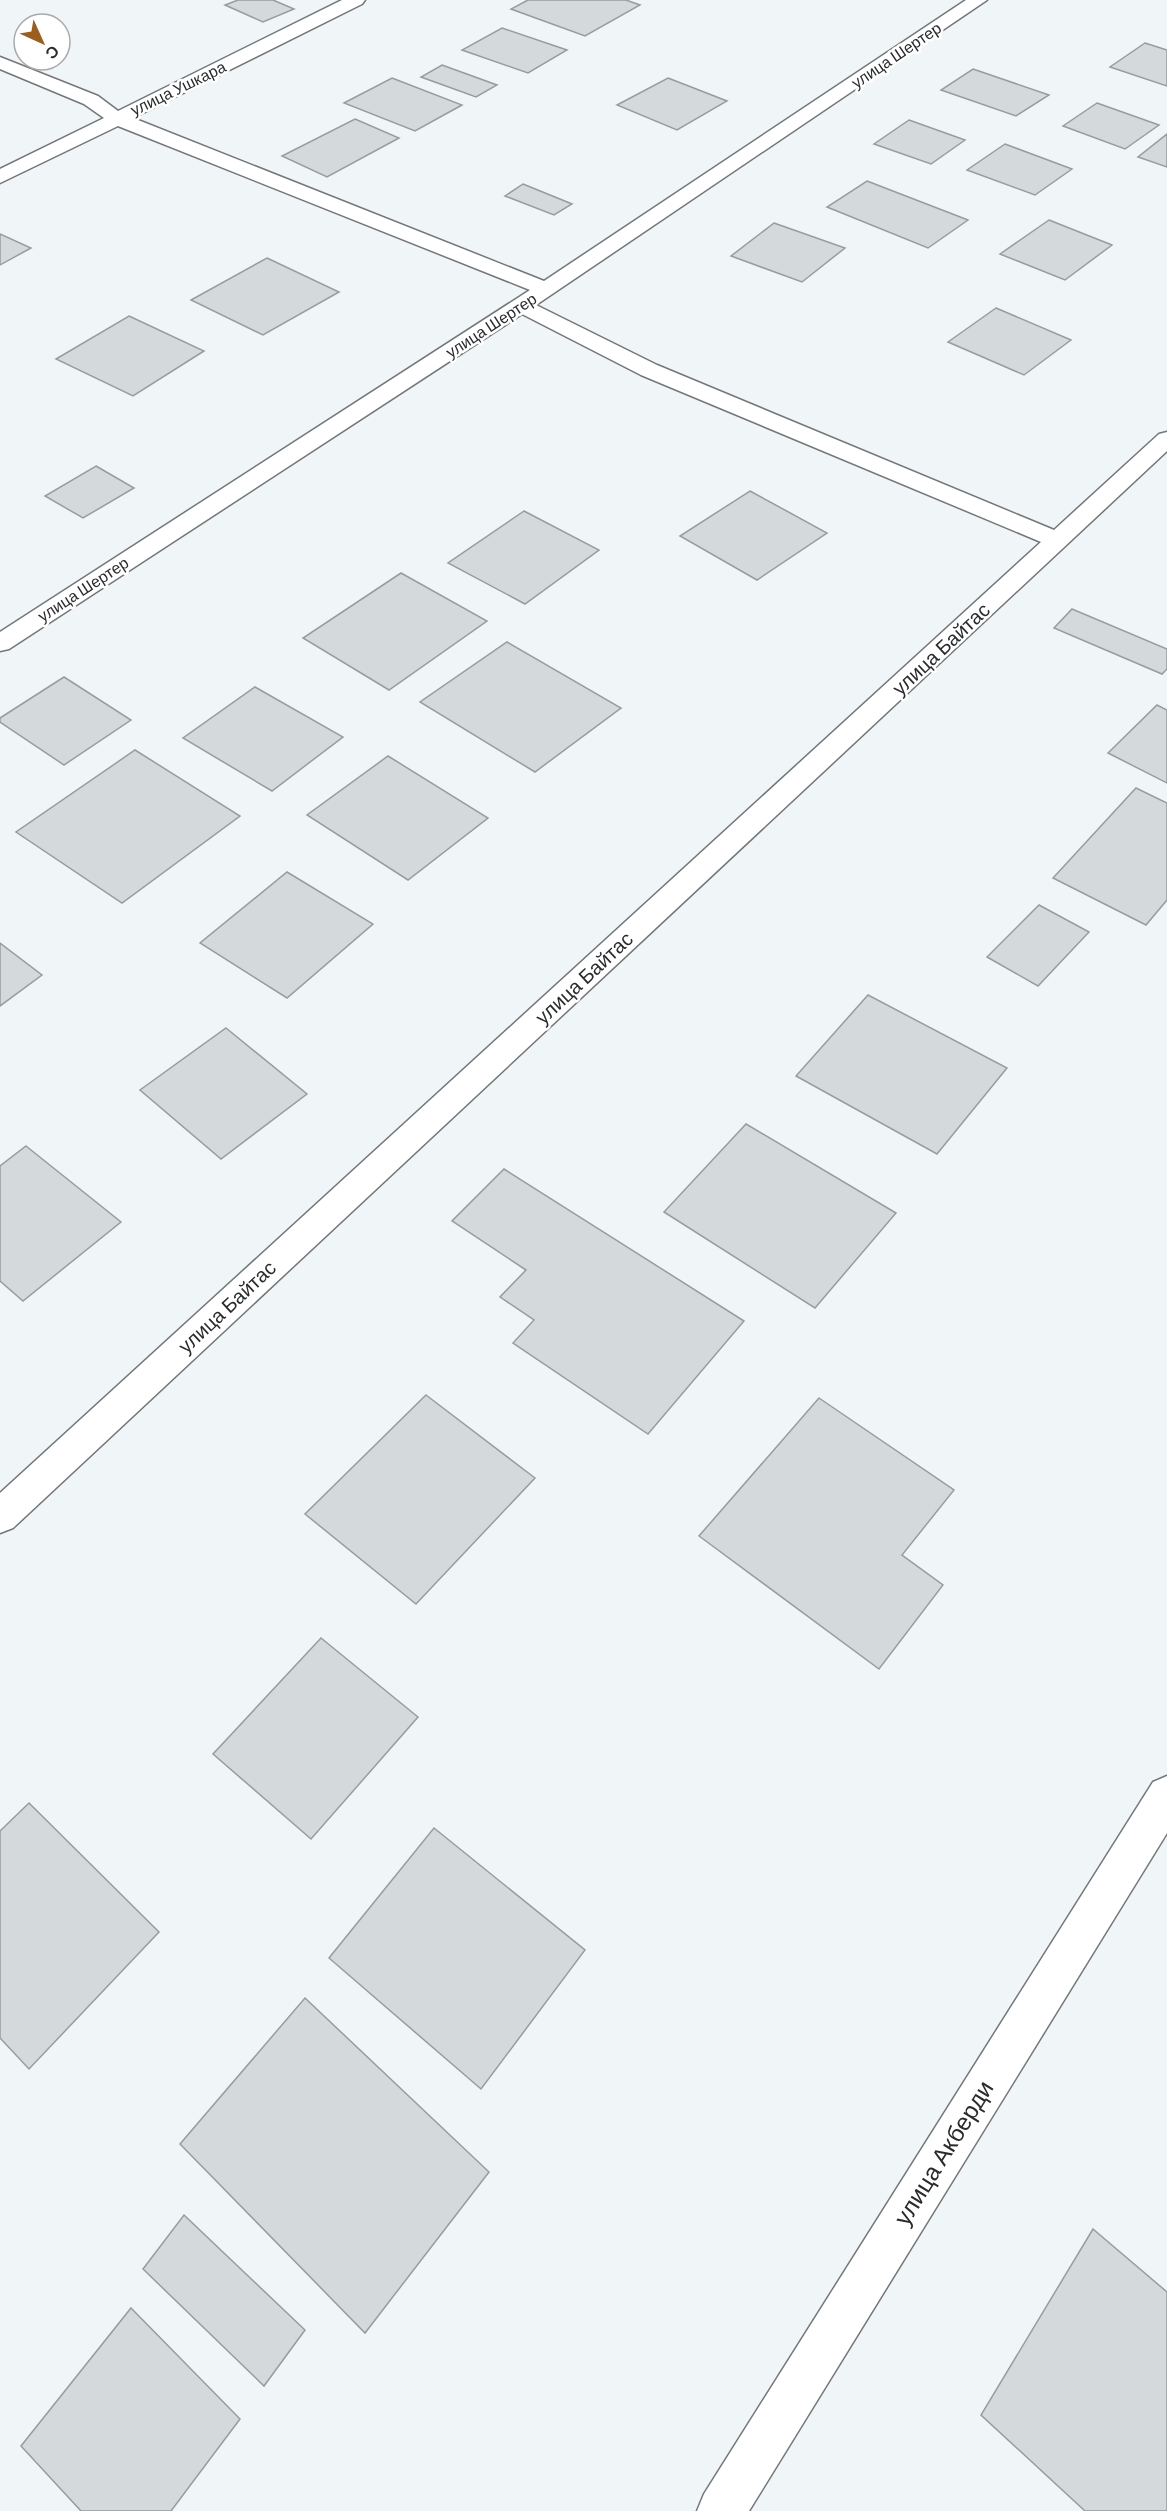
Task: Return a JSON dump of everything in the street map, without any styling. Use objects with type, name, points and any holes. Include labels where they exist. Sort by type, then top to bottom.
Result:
[{"type":"street","name":"улица Ушкара","points":[[0,177],[357,0]]},
{"type":"street","name":"улица Шертер","points":[[0,643],[546,289],[978,0]]},
{"type":"street","points":[[0,62],[91,100],[116,118],[546,289]]},
{"type":"street","points":[[521,305],[650,370],[1059,541]]},
{"type":"street","name":"улица Байтас","points":[[0,1516],[1167,439]]},
{"type":"street","name":"улица Акберди","points":[[721,2511],[1167,1796]]},
{"type":"building","points":[[238,0],[273,0],[294,9],[263,22],[225,5]]},
{"type":"building","points":[[528,0],[626,0],[640,5],[585,36],[511,9]]},
{"type":"building","points":[[502,28],[567,50],[528,73],[462,50]]},
{"type":"building","points":[[1145,43],[1167,50],[1167,86],[1110,67]]},
{"type":"building","points":[[442,65],[497,85],[476,97],[421,77]]},
{"type":"building","points":[[973,69],[1049,95],[1016,116],[941,90]]},
{"type":"building","points":[[392,78],[462,105],[415,131],[344,103]]},
{"type":"building","points":[[668,78],[727,101],[677,130],[617,105]]},
{"type":"building","points":[[1097,103],[1159,125],[1125,149],[1063,126]]},
{"type":"building","points":[[355,119],[399,138],[327,177],[282,156]]},
{"type":"building","points":[[909,120],[965,140],[931,164],[874,144]]},
{"type":"building","points":[[1167,134],[1167,167],[1138,157]]},
{"type":"building","points":[[1005,144],[1072,169],[1035,195],[967,170]]},
{"type":"building","points":[[867,181],[968,220],[928,248],[827,207]]},
{"type":"building","points":[[523,184],[572,204],[554,215],[505,196]]},
{"type":"building","points":[[1049,220],[1112,245],[1065,280],[1000,254]]},
{"type":"building","points":[[774,223],[845,248],[802,282],[731,256]]},
{"type":"building","points":[[0,234],[31,248],[0,265]]},
{"type":"building","points":[[267,258],[339,292],[263,335],[191,300]]},
{"type":"building","points":[[996,308],[1071,340],[1024,375],[948,342]]},
{"type":"building","points":[[129,316],[204,351],[133,396],[56,359]]},
{"type":"building","points":[[96,466],[134,488],[83,518],[45,496]]},
{"type":"building","points":[[750,491],[827,533],[757,580],[680,536]]},
{"type":"building","points":[[524,511],[599,550],[525,604],[448,563]]},
{"type":"building","points":[[401,573],[487,621],[389,690],[303,638]]},
{"type":"building","points":[[1072,609],[1167,649],[1167,669],[1162,674],[1054,628]]},
{"type":"building","points":[[507,642],[621,708],[535,772],[420,702]]},
{"type":"building","points":[[64,677],[131,720],[64,765],[0,722],[0,718]]},
{"type":"building","points":[[255,687],[343,737],[272,791],[183,738]]},
{"type":"building","points":[[1157,705],[1167,710],[1167,783],[1108,753]]},
{"type":"building","points":[[135,750],[240,816],[122,903],[16,832]]},
{"type":"building","points":[[388,756],[488,818],[408,880],[307,815]]},
{"type":"building","points":[[1136,788],[1167,803],[1167,900],[1146,925],[1053,878]]},
{"type":"building","points":[[287,872],[373,924],[287,998],[200,943]]},
{"type":"building","points":[[1039,905],[1089,932],[1038,986],[987,957]]},
{"type":"building","points":[[0,943],[42,975],[0,1006]]},
{"type":"building","points":[[868,995],[1007,1068],[937,1154],[796,1076]]},
{"type":"building","points":[[226,1028],[307,1094],[221,1159],[140,1090]]},
{"type":"building","points":[[746,1124],[896,1213],[815,1308],[664,1212]]},
{"type":"building","points":[[26,1146],[121,1222],[23,1301],[0,1281],[0,1166]]},
{"type":"building","points":[[504,1169],[744,1321],[648,1434],[513,1343],[534,1320],[500,1297],[526,1270],[452,1221]]},
{"type":"building","points":[[426,1395],[535,1478],[416,1604],[305,1514]]},
{"type":"building","points":[[819,1398],[954,1490],[902,1555],[943,1585],[879,1669],[699,1536]]},
{"type":"building","points":[[321,1638],[418,1717],[311,1839],[213,1754]]},
{"type":"building","points":[[29,1803],[159,1932],[29,2069],[0,2038],[0,1831]]},
{"type":"building","points":[[434,1828],[585,1950],[481,2089],[329,1958]]},
{"type":"building","points":[[305,1998],[489,2172],[365,2333],[180,2144]]},
{"type":"building","points":[[184,2215],[305,2330],[264,2386],[143,2269]]},
{"type":"building","points":[[1093,2229],[1167,2292],[1167,2511],[1085,2511],[981,2415]]},
{"type":"building","points":[[131,2308],[240,2419],[171,2511],[81,2511],[21,2446]]}]
